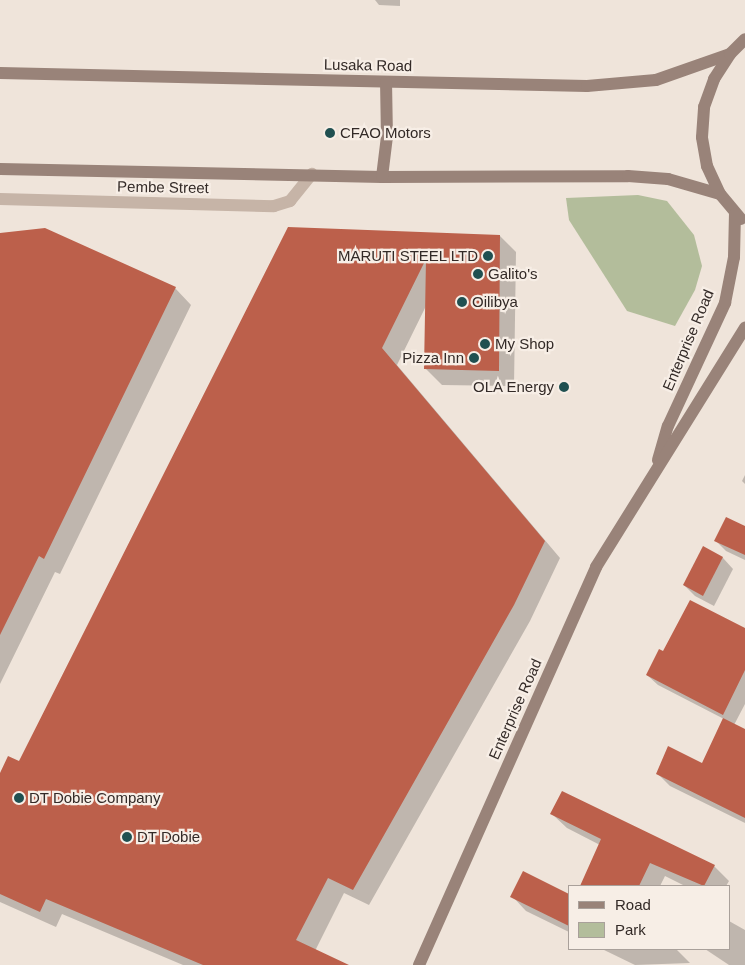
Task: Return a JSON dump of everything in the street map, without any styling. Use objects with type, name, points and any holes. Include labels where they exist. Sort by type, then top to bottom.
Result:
[{"type":"main road","points":[[740,218],[720,194],[706,157],[702,137],[704,107],[714,79],[730,54],[745,39]]},
{"type":"main road","name":"Lusaka Road","points":[[0,73],[587,86],[656,80],[730,54]]},
{"type":"main road","points":[[382,177],[388,138],[386,82]]},
{"type":"main road","points":[[0,169],[312,174],[382,177],[668,178],[720,194]]},
{"type":"main road","name":"Enterprise Road","points":[[653,474],[668,426],[724,303],[740,218]]},
{"type":"main road","name":"Enterprise Road","points":[[419,965],[596,567],[745,328]]},
{"type":"street","name":"Pembe Street","points":[[0,199],[274,206],[290,201],[312,174]]},
{"type":"green space","points":[[638,195],[667,201],[694,235],[702,266],[695,290],[675,326],[627,311],[569,220],[566,198]]},
{"type":"building","name":"DT Dobie Company","points":[[288,227],[500,235],[499,371],[424,369],[426,259],[382,348],[545,541],[514,605],[353,890],[328,878],[296,940],[349,965],[203,965],[46,899],[40,912],[0,894],[0,773],[8,756],[19,761]]},
{"type":"building","points":[[45,228],[176,287],[44,559],[39,556],[0,635],[0,233]]},
{"type":"building","points":[[726,517],[745,526],[745,555],[714,541]]},
{"type":"building","points":[[703,546],[723,557],[703,596],[683,585]]},
{"type":"building","points":[[690,600],[745,628],[745,670],[723,715],[646,675],[659,649],[663,651]]},
{"type":"building","points":[[723,718],[745,729],[745,818],[656,774],[668,746],[702,763]]},
{"type":"building","points":[[562,791],[715,865],[705,885],[650,863],[639,885],[580,885],[601,839],[550,814]]},
{"type":"building","points":[[523,871],[568,894],[568,926],[510,897]]},
{"type":"place","name":"CFAO Motors","points":[[330,133]]},
{"type":"place","name":"MARUTI STEEL LTD","points":[[488,256]]},
{"type":"place","name":"Galito's","points":[[478,274]]},
{"type":"place","name":"Oilibya","points":[[462,302]]},
{"type":"place","name":"My Shop","points":[[485,344]]},
{"type":"place","name":"Pizza Inn","points":[[474,358]]},
{"type":"place","name":"OLA Energy","points":[[564,387]]},
{"type":"place","name":"DT Dobie Company","points":[[19,798]]},
{"type":"place","name":"DT Dobie","points":[[127,837]]}]
